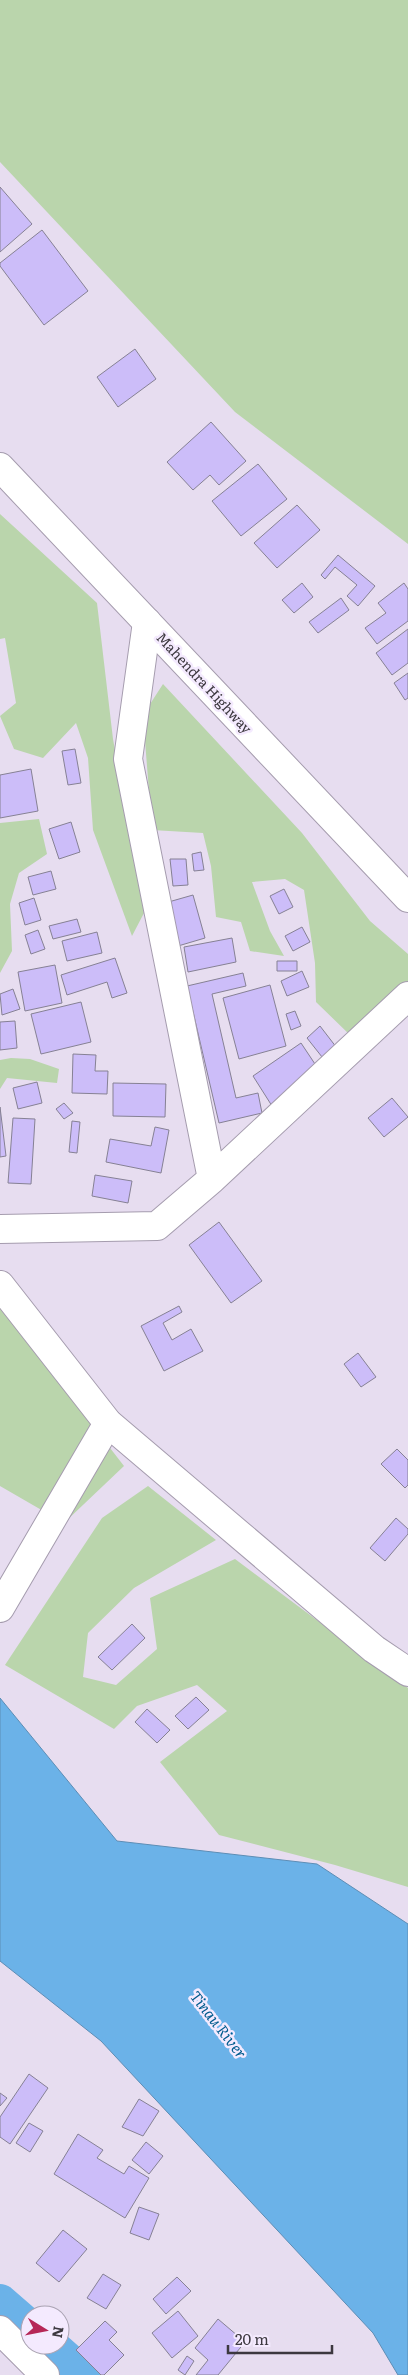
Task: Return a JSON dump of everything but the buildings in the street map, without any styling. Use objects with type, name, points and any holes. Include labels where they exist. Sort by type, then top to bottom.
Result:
[{"type":"main road","name":"Mahendra Highway","points":[[0,467],[408,898]]},
{"type":"main road","points":[[147,622],[128,759],[212,1178]]},
{"type":"main road","points":[[0,1229],[157,1226],[212,1178],[408,996]]},
{"type":"main road","points":[[0,1285],[108,1423],[374,1649],[408,1672]]},
{"type":"main road","points":[[0,1608],[75,1483],[108,1423]]},
{"type":"main road","points":[[0,2330],[45,2375]]},
{"type":"green space","points":[[0,0],[408,0],[408,544],[235,412],[0,162]]},
{"type":"green space","points":[[0,514],[97,603],[113,739],[144,913],[132,936],[93,830],[88,758],[76,723],[43,758],[14,749],[0,716],[16,703],[5,638],[0,639]]},
{"type":"green space","points":[[163,684],[302,833],[370,921],[408,954],[408,985],[351,1036],[316,1002],[315,963],[304,890],[285,879],[252,882],[270,931],[284,956],[250,951],[241,922],[216,917],[211,866],[203,833],[152,830],[143,715]]},
{"type":"green space","points":[[39,819],[47,854],[19,873],[10,904],[12,951],[0,973],[0,823]]},
{"type":"green space","points":[[11,1058],[30,1059],[59,1069],[57,1083],[7,1078],[0,1089],[0,1060]]},
{"type":"green space","points":[[0,1306],[124,1466],[64,1523],[0,1486]]},
{"type":"green space","points":[[148,1486],[216,1540],[134,1588],[88,1633],[83,1677],[116,1685],[157,1649],[150,1598],[235,1559],[408,1688],[408,1887],[335,1865],[219,1835],[160,1762],[227,1711],[197,1685],[137,1706],[114,1729],[5,1665],[102,1518]]},
{"type":"water","name":"Tinau River","points":[[0,1698],[117,1841],[317,1864],[408,1924],[408,2375],[398,2375],[373,2333],[101,2041],[0,1961]]},
{"type":"waterway","points":[[0,2302],[20,2319]]},
{"type":"waterway","points":[[61,2355],[84,2375]]}]
